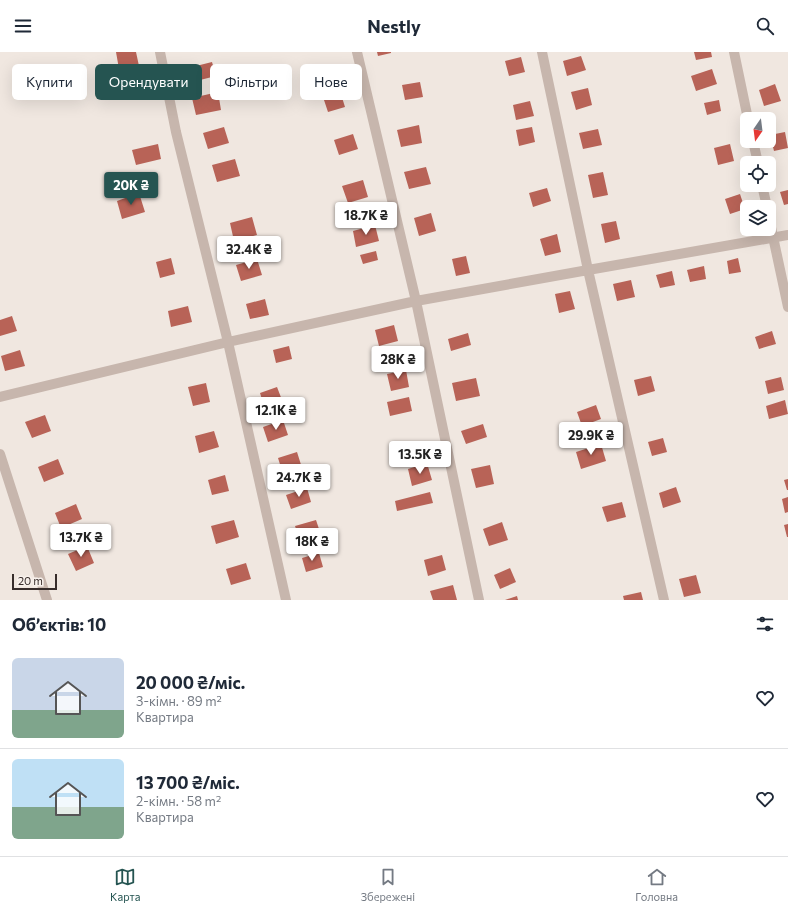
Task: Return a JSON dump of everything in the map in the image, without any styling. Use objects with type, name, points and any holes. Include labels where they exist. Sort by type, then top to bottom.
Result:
[{"type":"street","points":[[160,52],[176,132],[228,342],[286,600]]},
{"type":"street","points":[[356,52],[416,302],[479,600]]},
{"type":"street","points":[[542,52],[588,270],[664,600]]},
{"type":"street","points":[[734,52],[747,112]]},
{"type":"street","points":[[0,397],[228,342],[416,302],[788,235]]},
{"type":"street","points":[[773,238],[788,307]]},
{"type":"street","points":[[0,454],[47,600]]},
{"type":"building","points":[[116,52],[136,52],[139,64],[118,64]]},
{"type":"building","points":[[377,52],[391,52],[391,53],[378,56]]},
{"type":"building","points":[[694,52],[711,52],[712,57],[696,60]]},
{"type":"building","points":[[581,56],[586,70],[567,76],[563,61]]},
{"type":"building","points":[[521,57],[525,72],[509,76],[505,61]]},
{"type":"building","points":[[212,62],[213,64],[210,64],[210,78],[202,80],[202,64]]},
{"type":"building","points":[[712,69],[717,84],[696,91],[691,76]]},
{"type":"building","points":[[420,82],[423,97],[405,100],[402,85]]},
{"type":"building","points":[[775,84],[781,101],[764,106],[759,90]]},
{"type":"building","points":[[588,88],[592,105],[576,110],[571,92]]},
{"type":"building","points":[[210,94],[210,100],[219,100],[221,110],[196,115],[192,100],[202,100],[202,96]]},
{"type":"building","points":[[324,100],[343,100],[345,107],[328,112]]},
{"type":"building","points":[[719,100],[721,111],[707,115],[704,103]]},
{"type":"building","points":[[530,101],[534,116],[516,120],[513,105]]},
{"type":"building","points":[[419,125],[422,143],[401,147],[397,130]]},
{"type":"building","points":[[224,127],[229,143],[208,149],[203,133]]},
{"type":"building","points":[[532,127],[535,142],[519,146],[516,130]]},
{"type":"building","points":[[598,129],[602,145],[583,149],[579,133]]},
{"type":"building","points":[[785,132],[788,148],[774,151],[773,148],[776,148],[776,134]]},
{"type":"building","points":[[353,134],[358,149],[339,155],[334,140]]},
{"type":"building","points":[[158,144],[161,159],[136,165],[132,150]]},
{"type":"building","points":[[730,144],[734,161],[718,165],[714,148]]},
{"type":"building","points":[[235,159],[240,176],[217,182],[212,165]]},
{"type":"building","points":[[426,167],[431,184],[409,189],[404,172]]},
{"type":"building","points":[[603,172],[608,195],[593,198],[588,175]]},
{"type":"building","points":[[363,180],[368,197],[348,203],[342,186]]},
{"type":"building","points":[[547,188],[551,201],[533,207],[529,193]]},
{"type":"building","points":[[788,190],[788,204],[784,205],[780,192]]},
{"type":"building","points":[[139,193],[145,212],[122,219],[117,201]]},
{"type":"building","points":[[740,194],[742,200],[740,200],[740,211],[730,214],[725,199]]},
{"type":"building","points":[[431,213],[436,231],[419,236],[414,218]]},
{"type":"building","points":[[252,217],[257,235],[234,241],[230,223]]},
{"type":"building","points":[[616,221],[620,239],[605,243],[601,224]]},
{"type":"building","points":[[375,225],[379,241],[356,247],[353,231]]},
{"type":"building","points":[[557,234],[561,252],[545,256],[540,239]]},
{"type":"building","points":[[376,251],[378,260],[363,264],[360,255]]},
{"type":"building","points":[[466,256],[470,273],[456,276],[452,259]]},
{"type":"building","points":[[171,258],[175,274],[160,278],[156,262]]},
{"type":"building","points":[[738,258],[741,272],[729,274],[727,261]]},
{"type":"building","points":[[257,259],[262,275],[241,281],[236,265]]},
{"type":"building","points":[[704,266],[706,279],[690,282],[687,270]]},
{"type":"building","points":[[672,271],[675,285],[660,288],[656,275]]},
{"type":"building","points":[[631,280],[635,297],[617,301],[613,284]]},
{"type":"building","points":[[570,291],[575,309],[559,313],[555,294]]},
{"type":"building","points":[[265,299],[269,315],[250,319],[246,304]]},
{"type":"building","points":[[188,306],[192,322],[171,327],[168,311]]},
{"type":"building","points":[[12,316],[17,331],[0,336],[0,320]]},
{"type":"building","points":[[394,325],[398,341],[379,346],[375,330]]},
{"type":"building","points":[[772,331],[776,344],[759,349],[755,337]]},
{"type":"building","points":[[468,333],[471,345],[451,351],[448,339]]},
{"type":"building","points":[[289,346],[292,359],[276,363],[273,350]]},
{"type":"building","points":[[20,350],[25,366],[5,371],[1,356]]},
{"type":"building","points":[[406,370],[409,387],[391,391],[387,374]]},
{"type":"building","points":[[651,376],[655,391],[638,396],[634,380]]},
{"type":"building","points":[[781,377],[784,390],[768,394],[765,381]]},
{"type":"building","points":[[476,378],[480,396],[456,401],[452,383]]},
{"type":"building","points":[[206,383],[210,402],[193,406],[188,387]]},
{"type":"building","points":[[277,387],[282,400],[264,406],[260,393]]},
{"type":"building","points":[[409,397],[412,411],[390,416],[387,402]]},
{"type":"building","points":[[785,400],[788,414],[769,419],[766,406]]},
{"type":"building","points":[[596,405],[601,419],[582,426],[577,412]]},
{"type":"building","points":[[45,415],[51,431],[32,438],[25,422]]},
{"type":"building","points":[[283,420],[288,435],[268,442],[263,427]]},
{"type":"building","points":[[483,424],[487,437],[466,444],[461,431]]},
{"type":"building","points":[[214,431],[219,447],[199,453],[195,436]]},
{"type":"building","points":[[663,438],[667,452],[652,456],[648,442]]},
{"type":"building","points":[[601,444],[606,461],[581,469],[576,452]]},
{"type":"building","points":[[297,452],[303,471],[284,477],[278,458]]},
{"type":"building","points":[[58,459],[64,474],[44,482],[38,467]]},
{"type":"building","points":[[427,463],[432,480],[412,486],[408,469]]},
{"type":"building","points":[[490,465],[494,484],[476,488],[471,469]]},
{"type":"building","points":[[225,475],[229,491],[212,495],[208,480]]},
{"type":"building","points":[[788,479],[788,490],[787,490],[784,480]]},
{"type":"building","points":[[676,487],[681,502],[663,508],[659,493]]},
{"type":"building","points":[[307,488],[311,502],[291,509],[286,495]]},
{"type":"building","points":[[430,492],[433,503],[397,511],[395,501]]},
{"type":"building","points":[[788,497],[788,512],[785,513],[782,499]]},
{"type":"building","points":[[622,502],[626,517],[607,522],[602,507]]},
{"type":"building","points":[[76,504],[82,519],[61,528],[55,513]]},
{"type":"building","points":[[234,520],[239,537],[216,544],[211,526]]},
{"type":"building","points":[[316,520],[320,532],[299,538],[295,526]]},
{"type":"building","points":[[502,522],[508,540],[489,546],[483,529]]},
{"type":"building","points":[[788,524],[788,537],[787,537],[784,525]]},
{"type":"building","points":[[87,546],[94,563],[76,571],[68,554]]},
{"type":"building","points":[[319,553],[323,567],[306,572],[302,558]]},
{"type":"building","points":[[442,555],[446,570],[428,576],[424,560]]},
{"type":"building","points":[[246,563],[251,579],[231,585],[226,569]]},
{"type":"building","points":[[510,568],[516,582],[500,589],[494,575]]},
{"type":"building","points":[[696,575],[701,593],[684,597],[679,579]]},
{"type":"building","points":[[453,585],[457,600],[433,600],[430,591]]},
{"type":"building","points":[[641,592],[643,600],[624,600],[623,596]]},
{"type":"building","points":[[517,596],[518,600],[505,600]]}]
